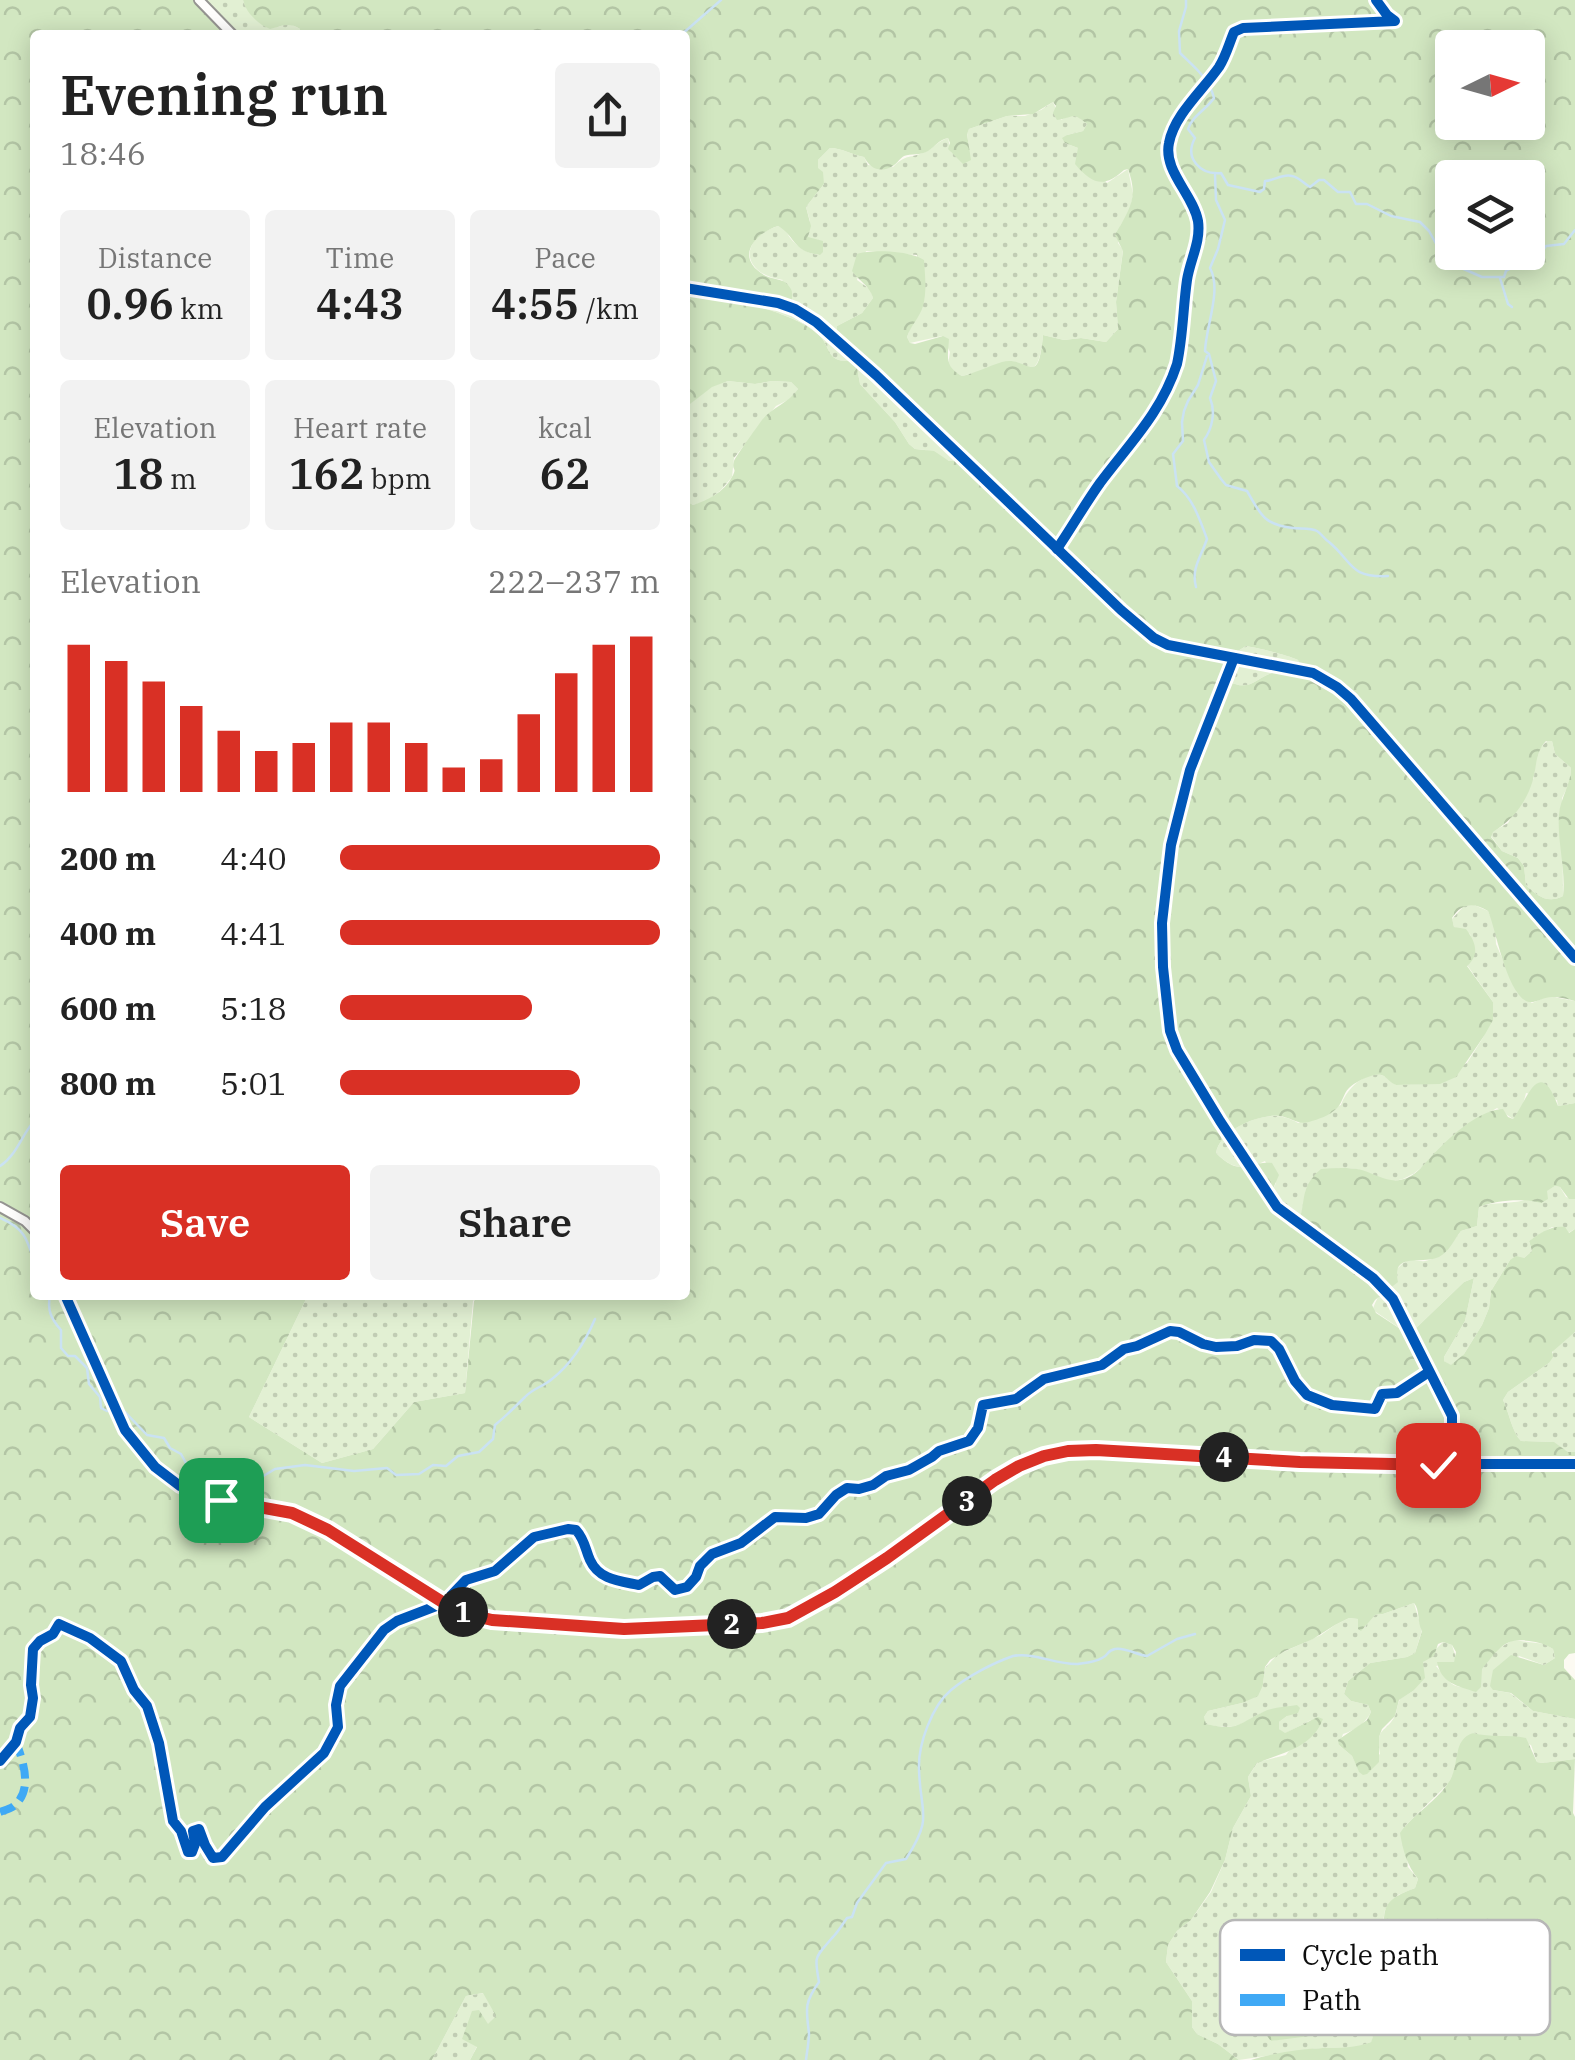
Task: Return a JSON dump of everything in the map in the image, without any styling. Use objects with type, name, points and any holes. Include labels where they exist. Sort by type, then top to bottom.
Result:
[{"type":"street","points":[[198,0],[228,30]]},
{"type":"street","points":[[690,289],[778,303],[816,322],[1154,638],[1180,648],[1314,673],[1338,687],[1575,958]]},
{"type":"street","points":[[0,1207],[30,1226]]},
{"type":"street","points":[[67,1300],[125,1430],[168,1478],[196,1493],[292,1513],[328,1530],[444,1603],[467,1614],[508,1623],[624,1629],[762,1623],[788,1618],[887,1558],[995,1480],[1044,1456],[1068,1451],[1372,1464],[1575,1464]]},
{"type":"green space","points":[[0,0],[195,0],[223,30],[30,30],[30,1300],[306,1300],[249,1417],[322,1463],[373,1449],[414,1402],[465,1393],[475,1300],[690,1300],[690,503],[710,498],[725,487],[734,474],[736,458],[762,420],[798,389],[791,382],[728,381],[712,387],[690,404],[690,30],[300,30],[285,25],[270,29],[250,14],[243,0],[1575,0],[1575,1001],[1552,997],[1529,1002],[1521,997],[1508,976],[1488,911],[1473,905],[1464,907],[1452,918],[1454,927],[1466,929],[1472,939],[1475,953],[1467,966],[1493,1002],[1493,1020],[1456,1077],[1440,1084],[1396,1085],[1384,1076],[1371,1076],[1349,1088],[1339,1106],[1327,1115],[1305,1123],[1279,1116],[1251,1121],[1225,1137],[1216,1153],[1239,1167],[1272,1163],[1279,1175],[1272,1191],[1273,1210],[1291,1228],[1301,1215],[1307,1186],[1321,1169],[1357,1169],[1401,1180],[1414,1174],[1454,1134],[1483,1114],[1503,1109],[1513,1119],[1528,1093],[1539,1083],[1551,1091],[1558,1106],[1575,1103],[1575,1199],[1569,1199],[1555,1186],[1541,1203],[1510,1200],[1479,1207],[1477,1226],[1461,1231],[1439,1257],[1399,1266],[1398,1282],[1372,1305],[1376,1313],[1405,1332],[1414,1330],[1464,1282],[1474,1278],[1465,1321],[1444,1357],[1451,1365],[1464,1354],[1482,1325],[1491,1291],[1510,1260],[1516,1256],[1524,1258],[1532,1251],[1529,1241],[1546,1230],[1565,1227],[1569,1233],[1575,1229],[1575,1332],[1552,1352],[1549,1363],[1508,1392],[1503,1400],[1521,1441],[1554,1442],[1568,1452],[1575,1452],[1575,1653],[1564,1660],[1564,1668],[1575,1680],[1575,1719],[1533,1711],[1511,1693],[1490,1686],[1493,1670],[1511,1655],[1544,1665],[1555,1658],[1550,1647],[1520,1640],[1507,1644],[1482,1669],[1481,1687],[1476,1692],[1451,1683],[1442,1675],[1437,1662],[1454,1662],[1456,1652],[1452,1645],[1443,1642],[1438,1644],[1434,1656],[1423,1662],[1425,1678],[1399,1700],[1395,1716],[1379,1737],[1379,1762],[1363,1775],[1338,1740],[1367,1720],[1371,1712],[1368,1705],[1351,1701],[1344,1694],[1348,1681],[1370,1663],[1415,1653],[1422,1631],[1414,1603],[1375,1615],[1361,1631],[1358,1619],[1349,1618],[1285,1651],[1265,1667],[1258,1696],[1208,1711],[1204,1717],[1206,1724],[1231,1727],[1267,1710],[1297,1705],[1298,1713],[1279,1722],[1279,1729],[1285,1733],[1318,1717],[1323,1719],[1304,1743],[1257,1763],[1248,1777],[1251,1796],[1233,1828],[1225,1860],[1210,1892],[1168,1945],[1166,1962],[1192,2001],[1192,2027],[1239,2060],[470,2060],[477,2047],[462,2039],[472,2011],[479,2010],[488,2024],[496,2016],[483,1993],[466,1996],[432,2060],[0,2060]],"holes":[[[1053,102],[1057,120],[1075,116],[1087,124],[1083,131],[1062,138],[1078,148],[1075,164],[1081,171],[1104,182],[1128,169],[1131,179],[1128,211],[1115,235],[1123,251],[1116,302],[1118,329],[1106,342],[1043,335],[1035,366],[1002,362],[962,376],[950,365],[949,339],[943,336],[910,343],[907,337],[924,300],[924,260],[892,252],[857,254],[852,271],[873,298],[862,313],[837,326],[837,335],[851,346],[853,354],[848,361],[832,356],[819,335],[806,325],[758,306],[762,297],[792,300],[786,283],[766,276],[751,262],[751,248],[761,235],[778,226],[804,250],[820,255],[823,252],[823,241],[808,237],[811,226],[806,207],[824,184],[818,160],[830,148],[864,157],[872,167],[883,170],[904,156],[925,153],[948,138],[948,149],[963,164],[971,160],[969,129],[1007,116],[1033,114]],[[862,360],[870,360],[960,459],[958,461],[909,444],[895,422],[860,384],[857,367]],[[1246,646],[1298,660],[1300,666],[1294,672],[1276,672],[1248,685],[1227,681],[1225,669],[1236,652]],[[1546,741],[1552,741],[1555,754],[1571,768],[1559,815],[1563,896],[1548,899],[1526,885],[1524,866],[1518,858],[1502,851],[1491,837],[1523,803],[1540,750]]]},
{"type":"green space","points":[[195,0],[243,0],[260,23],[270,27],[288,24],[300,29],[300,30],[223,30]]},
{"type":"green space","points":[[1053,102],[1061,120],[1075,116],[1087,124],[1083,131],[1067,135],[1065,143],[1078,148],[1107,183],[1128,169],[1133,194],[1130,211],[1120,226],[1118,243],[1123,250],[1116,302],[1118,329],[1106,342],[1043,335],[1034,366],[1023,367],[1015,362],[962,376],[948,365],[950,352],[942,336],[910,343],[907,337],[917,317],[917,255],[866,251],[857,280],[871,290],[873,298],[862,313],[837,326],[843,341],[851,346],[853,354],[848,361],[832,356],[819,335],[806,325],[758,306],[757,301],[783,280],[759,271],[752,264],[751,247],[756,239],[778,226],[799,247],[820,255],[808,237],[810,221],[806,207],[824,184],[818,160],[830,148],[864,157],[868,165],[893,167],[948,138],[951,152],[958,157],[969,148],[969,129],[1007,116],[1025,116]]},
{"type":"green space","points":[[862,360],[871,360],[960,458],[958,461],[909,444],[895,422],[860,384],[857,367]]},
{"type":"green space","points":[[728,381],[772,381],[791,382],[798,389],[792,398],[776,406],[734,458],[732,477],[721,490],[707,501],[693,505],[690,404],[712,386]]},
{"type":"green space","points":[[1246,646],[1293,658],[1300,666],[1294,672],[1276,672],[1248,685],[1227,681],[1226,664]]},
{"type":"green space","points":[[1547,741],[1552,741],[1555,754],[1571,768],[1570,782],[1562,798],[1563,896],[1552,899],[1526,885],[1524,866],[1518,858],[1502,851],[1491,836],[1508,823],[1534,778],[1535,760]]},
{"type":"green space","points":[[1472,904],[1488,911],[1495,926],[1496,944],[1517,992],[1532,1003],[1548,996],[1575,1001],[1575,1103],[1558,1106],[1557,1100],[1526,1093],[1522,1108],[1513,1119],[1497,1108],[1460,1131],[1423,1167],[1403,1179],[1389,1181],[1360,1170],[1339,1168],[1306,1189],[1304,1205],[1291,1228],[1273,1210],[1272,1191],[1276,1183],[1265,1161],[1245,1167],[1233,1165],[1216,1153],[1219,1144],[1233,1130],[1253,1120],[1274,1116],[1298,1123],[1341,1105],[1351,1088],[1368,1076],[1381,1075],[1396,1085],[1423,1084],[1467,1063],[1484,1036],[1493,1002],[1467,965],[1473,944],[1470,934],[1454,927],[1452,919],[1464,906]]},
{"type":"green space","points":[[1555,1186],[1566,1197],[1575,1199],[1575,1229],[1568,1233],[1552,1227],[1529,1241],[1532,1251],[1524,1258],[1510,1260],[1491,1291],[1482,1325],[1464,1354],[1451,1366],[1444,1357],[1465,1321],[1474,1278],[1464,1282],[1414,1330],[1405,1332],[1373,1310],[1399,1267],[1409,1260],[1425,1261],[1441,1254],[1461,1231],[1477,1226],[1479,1207],[1525,1200]]},
{"type":"green space","points":[[306,1300],[474,1300],[465,1393],[414,1402],[373,1449],[322,1463],[249,1417]]},
{"type":"green space","points":[[1575,1332],[1575,1452],[1553,1442],[1521,1441],[1503,1400],[1508,1392],[1549,1363],[1554,1348]]},
{"type":"green space","points":[[1414,1603],[1422,1630],[1415,1653],[1370,1663],[1348,1681],[1344,1694],[1351,1701],[1368,1705],[1371,1712],[1359,1726],[1343,1734],[1339,1745],[1352,1756],[1359,1771],[1380,1754],[1380,1735],[1395,1716],[1400,1699],[1413,1691],[1423,1662],[1443,1642],[1452,1645],[1456,1658],[1436,1666],[1451,1683],[1463,1687],[1481,1687],[1481,1669],[1498,1649],[1513,1640],[1545,1644],[1553,1649],[1555,1658],[1544,1665],[1519,1656],[1493,1690],[1510,1693],[1533,1711],[1575,1719],[1575,1759],[1537,1762],[1531,1745],[1473,1733],[1458,1750],[1456,1768],[1448,1784],[1405,1826],[1408,1867],[1418,1879],[1415,1888],[1398,1895],[1385,1910],[1383,1920],[1220,1920],[1220,2035],[1266,2035],[1271,2041],[1303,2035],[1374,2037],[1355,2048],[1319,2048],[1239,2060],[1192,2027],[1192,2001],[1166,1962],[1168,1945],[1211,1892],[1233,1828],[1251,1796],[1248,1777],[1258,1762],[1286,1755],[1311,1720],[1284,1734],[1279,1722],[1287,1716],[1273,1709],[1228,1727],[1205,1724],[1204,1717],[1208,1711],[1242,1703],[1263,1685],[1265,1668],[1277,1655],[1349,1618],[1358,1619],[1365,1628],[1368,1620]]},
{"type":"green space","points":[[1473,1733],[1526,1738],[1537,1762],[1575,1759],[1575,2060],[1251,2060],[1359,2045],[1371,2042],[1372,2035],[1550,2035],[1550,1920],[1384,1920],[1390,1902],[1415,1888],[1418,1879],[1406,1857],[1400,1833],[1445,1787],[1466,1736]]},
{"type":"green space","points":[[484,1993],[497,2015],[470,2060],[432,2060],[466,1996]]},
{"type":"green space","points":[[1268,2035],[1314,2035],[1310,2036],[1271,2041]]},
{"type":"waterway","points":[[687,30],[721,0]]},
{"type":"waterway","points":[[1186,0],[1179,31],[1180,53],[1205,79],[1214,98],[1188,129],[1195,138],[1191,152],[1196,164],[1221,173],[1228,185],[1260,192],[1265,181],[1289,175],[1310,187],[1324,180],[1338,192],[1350,192],[1356,204],[1420,222],[1444,258],[1482,277],[1504,277],[1520,256],[1536,248],[1564,244],[1575,230]]},
{"type":"waterway","points":[[1215,175],[1216,200],[1225,220],[1210,268],[1214,297],[1205,351],[1216,381],[1210,398],[1212,420],[1204,440],[1209,462],[1226,485],[1247,491],[1269,521],[1317,531],[1359,571],[1388,576]]},
{"type":"waterway","points":[[1500,278],[1512,307]]},
{"type":"waterway","points":[[1196,587],[1196,568],[1207,539],[1192,503],[1177,486],[1173,454],[1183,441],[1184,411],[1207,356]]},
{"type":"waterway","points":[[0,1166],[30,1128]]},
{"type":"waterway","points":[[0,1218],[15,1226],[30,1247]]},
{"type":"waterway","points":[[50,1300],[51,1314],[61,1330],[61,1348],[87,1368],[89,1384],[100,1397],[101,1408],[107,1411]]},
{"type":"waterway","points":[[125,1412],[147,1435],[164,1438],[170,1448],[181,1454],[192,1474],[221,1474],[231,1480],[260,1478],[275,1469],[305,1465],[354,1471],[387,1468],[396,1475],[419,1474],[433,1465],[446,1466],[458,1456],[479,1452],[493,1439],[495,1425],[565,1366],[595,1319]]},
{"type":"waterway","points":[[806,2060],[807,2006],[819,1982],[817,1957],[847,1918],[852,1917],[857,1903],[886,1863],[906,1859],[915,1845],[923,1823],[921,1748],[932,1715],[944,1697],[973,1675],[1013,1656],[1078,1664],[1100,1659],[1115,1649],[1147,1656],[1195,1634]]},
{"type":"marked path","points":[[0,1812],[15,1805],[24,1791],[25,1775],[16,1742]]},
{"type":"cycle path","points":[[1057,549],[1100,483],[1154,413],[1177,364],[1187,280],[1199,229],[1195,211],[1170,163],[1169,143],[1177,123],[1219,67],[1234,32],[1243,28],[1395,21],[1376,0]]},
{"type":"cycle path","points":[[690,289],[778,303],[816,322],[1154,638],[1168,645],[1313,673],[1337,687],[1575,958]]},
{"type":"cycle path","points":[[1234,658],[1190,770],[1171,845],[1162,923],[1170,1031],[1177,1050],[1220,1121],[1277,1207],[1373,1278],[1393,1299],[1452,1416],[1452,1437],[1438,1465]]},
{"type":"cycle path","points":[[67,1300],[125,1430],[155,1467],[180,1486],[221,1500],[292,1513],[328,1530],[444,1603],[508,1623],[624,1629],[762,1623],[788,1618],[887,1558],[995,1480],[1043,1456],[1068,1451],[1372,1464],[1575,1464]]},
{"type":"cycle path","points":[[0,1761],[30,1717],[33,1649],[53,1634],[59,1624],[90,1638],[121,1661],[134,1690],[147,1706],[159,1743],[173,1821],[188,1852],[192,1852],[195,1844],[193,1831],[199,1829],[213,1858],[222,1857],[265,1807],[324,1753],[338,1727],[336,1705],[340,1686],[384,1630],[444,1603],[466,1580],[495,1571],[534,1537],[576,1530],[594,1567],[604,1576],[639,1585],[660,1576],[675,1590],[687,1587],[712,1554],[741,1543],[775,1517],[806,1518],[819,1514],[847,1488],[873,1485],[886,1476],[909,1470],[939,1451],[969,1441],[978,1428],[983,1405],[1016,1399],[1044,1379],[1102,1365],[1124,1349],[1170,1331],[1216,1347],[1271,1341],[1307,1395],[1332,1405],[1375,1409],[1382,1394],[1397,1393],[1429,1372]]},
{"type":"route","points":[[221,1500],[292,1513],[328,1530],[467,1614],[508,1623],[624,1629],[762,1623],[788,1618],[887,1558],[995,1480],[1044,1456],[1068,1451],[1438,1465]]}]
